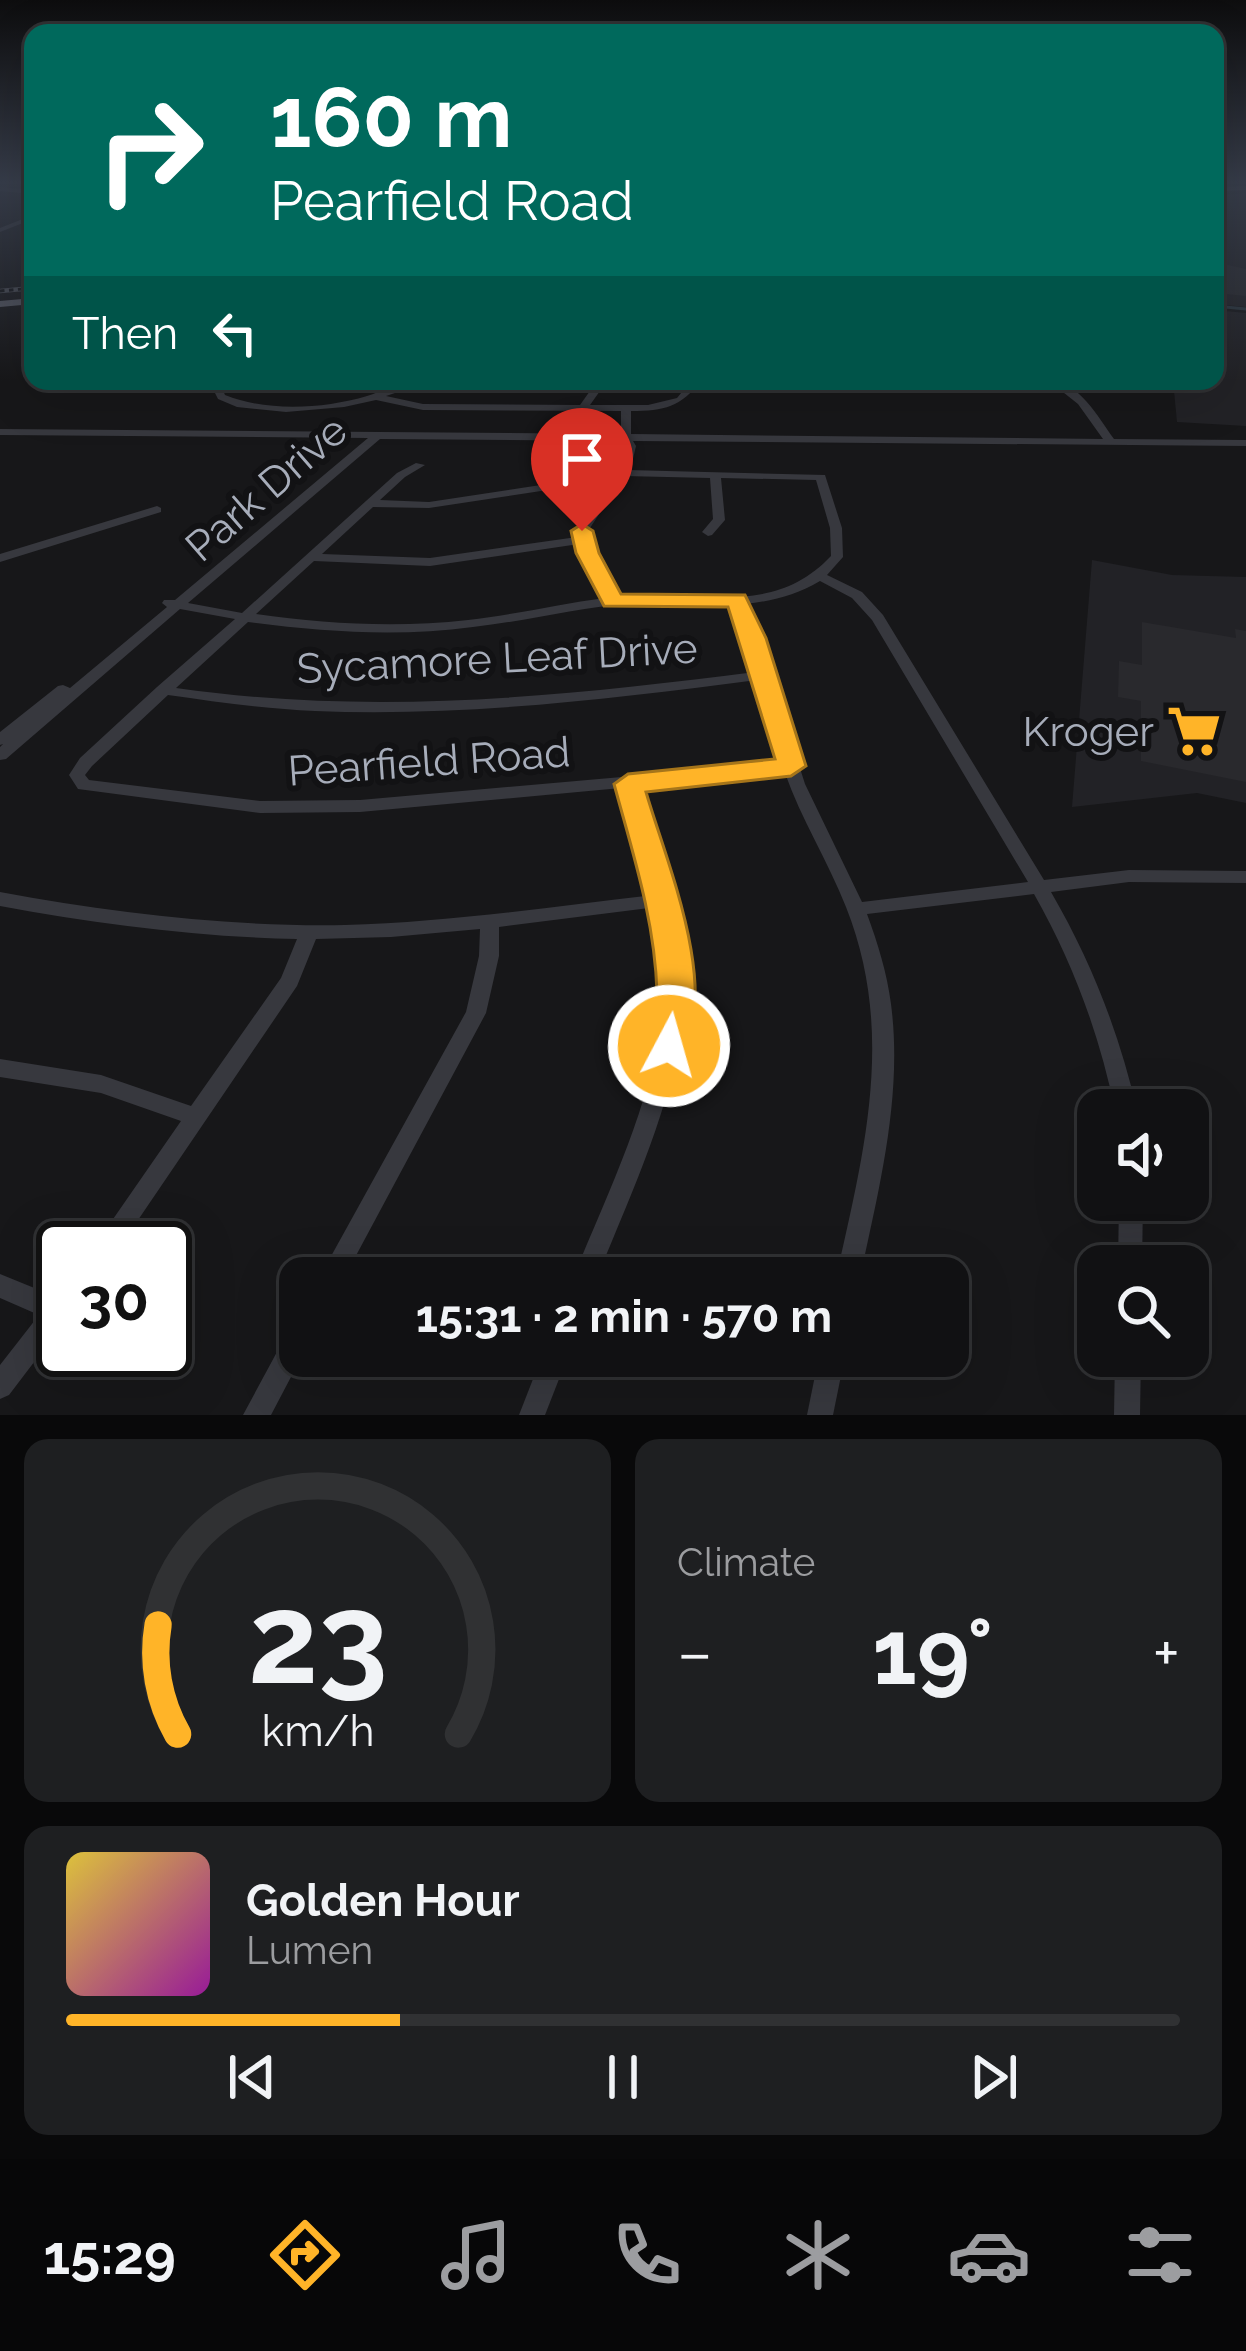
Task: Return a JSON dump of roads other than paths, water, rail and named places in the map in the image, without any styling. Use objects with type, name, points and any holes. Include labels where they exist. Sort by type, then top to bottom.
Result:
[{"type":"street","points":[[218,390],[229,402],[338,406],[380,398],[392,390]]},
{"type":"street","points":[[583,408],[596,390]]},
{"type":"street","points":[[380,398],[423,407],[626,409],[674,403],[687,390]]},
{"type":"street","points":[[1066,390],[1082,402],[1111,442]]},
{"type":"street","points":[[248,434],[266,405]]},
{"type":"street","points":[[613,601],[583,540],[585,519],[619,473],[632,446],[626,437],[626,409]]},
{"type":"street","points":[[0,432],[1246,443]]},
{"type":"street","name":"Park Drive","points":[[0,755],[378,435]]},
{"type":"street","points":[[162,690],[400,475],[420,465]]},
{"type":"street","points":[[174,604],[331,628],[399,629],[468,624],[613,601],[736,600],[783,592],[819,576],[837,556],[839,543],[826,482],[820,477],[619,473]]},
{"type":"street","points":[[708,532],[719,520],[715,475]]},
{"type":"street","points":[[369,503],[429,505],[541,488],[603,495]]},
{"type":"street","points":[[0,558],[157,510]]},
{"type":"street","points":[[310,557],[430,562],[583,540]]},
{"type":"street","points":[[819,576],[856,596],[878,618],[1044,888],[1086,971],[1121,1089]]},
{"type":"street","points":[[736,600],[765,675],[791,766],[856,909],[880,982],[887,1070],[852,1257]]},
{"type":"street","name":"Park Drive","points":[[0,740],[174,604]]},
{"type":"street","name":"Sycamore Leaf Drive","points":[[162,690],[289,709],[364,711],[765,675]]},
{"type":"street","name":"Pearfield Road","points":[[162,690],[76,775],[84,785],[260,807],[360,806],[791,766]]},
{"type":"street","points":[[593,1257],[657,1092],[669,1046],[676,972],[664,900],[628,784]]},
{"type":"street","points":[[856,909],[1165,873],[1246,877]]},
{"type":"street","points":[[0,899],[146,923],[310,930],[390,930],[664,900]]},
{"type":"street","points":[[343,1257],[476,1013],[489,956],[490,921]]},
{"type":"street","points":[[124,1221],[290,981],[310,930]]},
{"type":"street","points":[[0,1068],[101,1084],[197,1117]]},
{"type":"street","points":[[0,1286],[36,1298]]},
{"type":"street","points":[[0,1386],[36,1339]]},
{"type":"street","points":[[256,1415],[279,1373]]},
{"type":"street","points":[[532,1415],[547,1377]]},
{"type":"street","points":[[820,1415],[828,1377]]},
{"type":"street","points":[[1127,1415],[1128,1377]]},
{"type":"waterway","points":[[1224,307],[1246,309]]},
{"type":"railway","points":[[0,291],[24,289]]},
{"type":"place","name":"Kroger","points":[[1194,731]]}]
